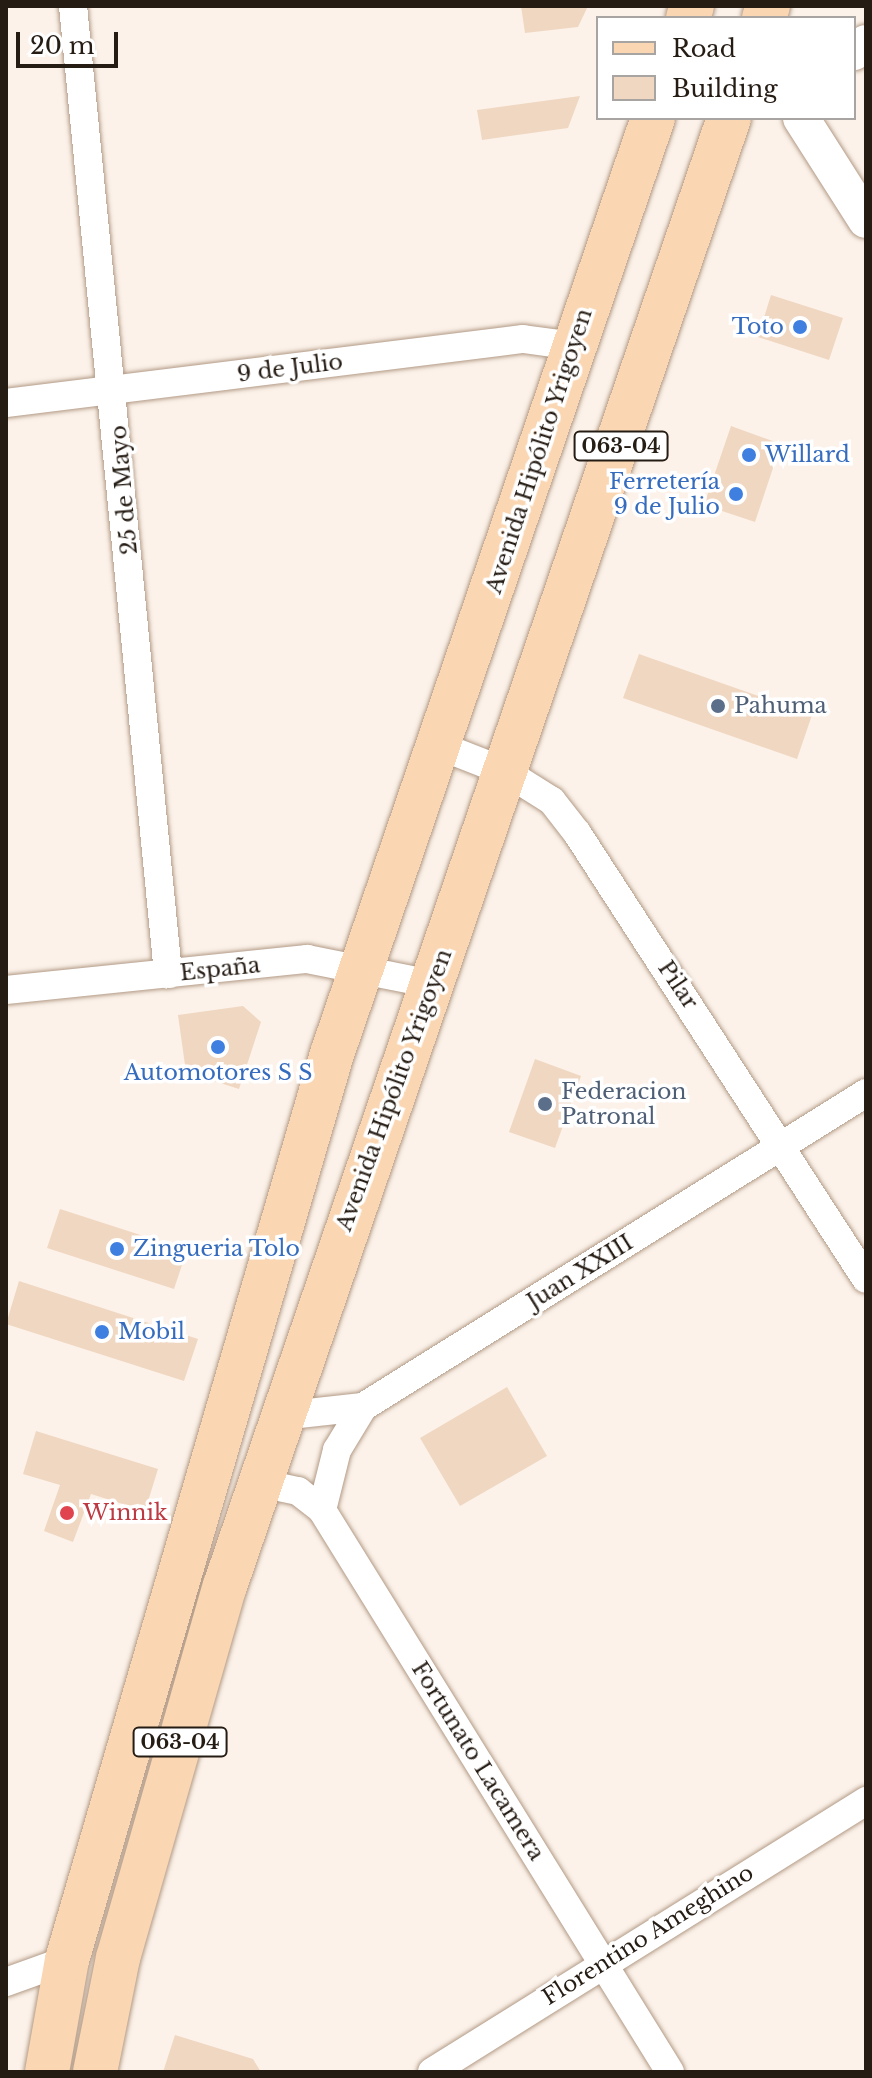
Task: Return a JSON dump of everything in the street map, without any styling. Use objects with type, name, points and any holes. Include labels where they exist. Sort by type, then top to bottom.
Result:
[{"type":"main road","name":"Avenida Hipólito Yrigoyen","points":[[47,2072],[67,1960],[362,968],[652,120]]},
{"type":"main road","name":"Avenida Hipólito Yrigoyen","points":[[95,2072],[118,1958],[281,1416],[736,125]]},
{"type":"street","name":"25 de Mayo","points":[[73,6],[115,390],[168,974]]},
{"type":"street","points":[[802,120],[866,220]]},
{"type":"street","name":"9 de Julio","points":[[6,403],[523,339],[574,346]]},
{"type":"street","name":"Pilar","points":[[440,746],[506,772],[552,801],[577,833],[784,1145],[866,1279]]},
{"type":"street","name":"España","points":[[6,990],[307,959],[432,984]]},
{"type":"street","name":"Juan XXIII","points":[[281,1416],[363,1407],[866,1093]]},
{"type":"street","points":[[322,1510],[337,1450],[363,1407]]},
{"type":"street","name":"Fortunato Lacamera","points":[[260,1483],[298,1491],[322,1510],[670,2072]]},
{"type":"street","name":"Florentino Ameghino","points":[[432,2072],[603,1962],[866,1801]]},
{"type":"street","points":[[6,1982],[67,1960]]},
{"type":"building","points":[[521,6],[588,6],[578,27],[525,33]]},
{"type":"building","points":[[580,96],[568,128],[482,140],[477,110]]},
{"type":"building","name":"Toto","points":[[771,295],[843,318],[829,360],[758,337]]},
{"type":"building","points":[[731,426],[781,444],[755,522],[704,505]]},
{"type":"building","name":"Pahuma","points":[[639,654],[812,715],[797,759],[623,698]]},
{"type":"building","name":"Automotores S S","points":[[243,1006],[261,1022],[239,1089],[186,1072],[178,1015]]},
{"type":"building","name":"Federacion Patronal","points":[[535,1059],[581,1076],[555,1148],[509,1132]]},
{"type":"building","name":"Zingueria Tolo","points":[[60,1209],[187,1250],[174,1289],[47,1248]]},
{"type":"building","name":"Mobil","points":[[19,1281],[198,1339],[184,1381],[6,1324]]},
{"type":"building","points":[[507,1387],[547,1456],[460,1506],[420,1438]]},
{"type":"building","points":[[36,1431],[158,1469],[145,1511],[91,1494],[73,1542],[44,1531],[60,1485],[23,1474]]},
{"type":"building","points":[[175,2035],[253,2059],[261,2072],[163,2072]]},
{"type":"place","name":"Toto","points":[[800,327]]},
{"type":"place","name":"Willard","points":[[749,455]]},
{"type":"place","name":"Ferretería 9 de Julio","points":[[736,494]]},
{"type":"place","name":"Pahuma","points":[[718,706]]},
{"type":"place","name":"Automotores S S","points":[[218,1047]]},
{"type":"place","name":"Federacion Patronal","points":[[545,1104]]},
{"type":"place","name":"Zingueria Tolo","points":[[117,1249]]},
{"type":"place","name":"Mobil","points":[[102,1332]]},
{"type":"place","name":"Winnik","points":[[67,1513]]}]
